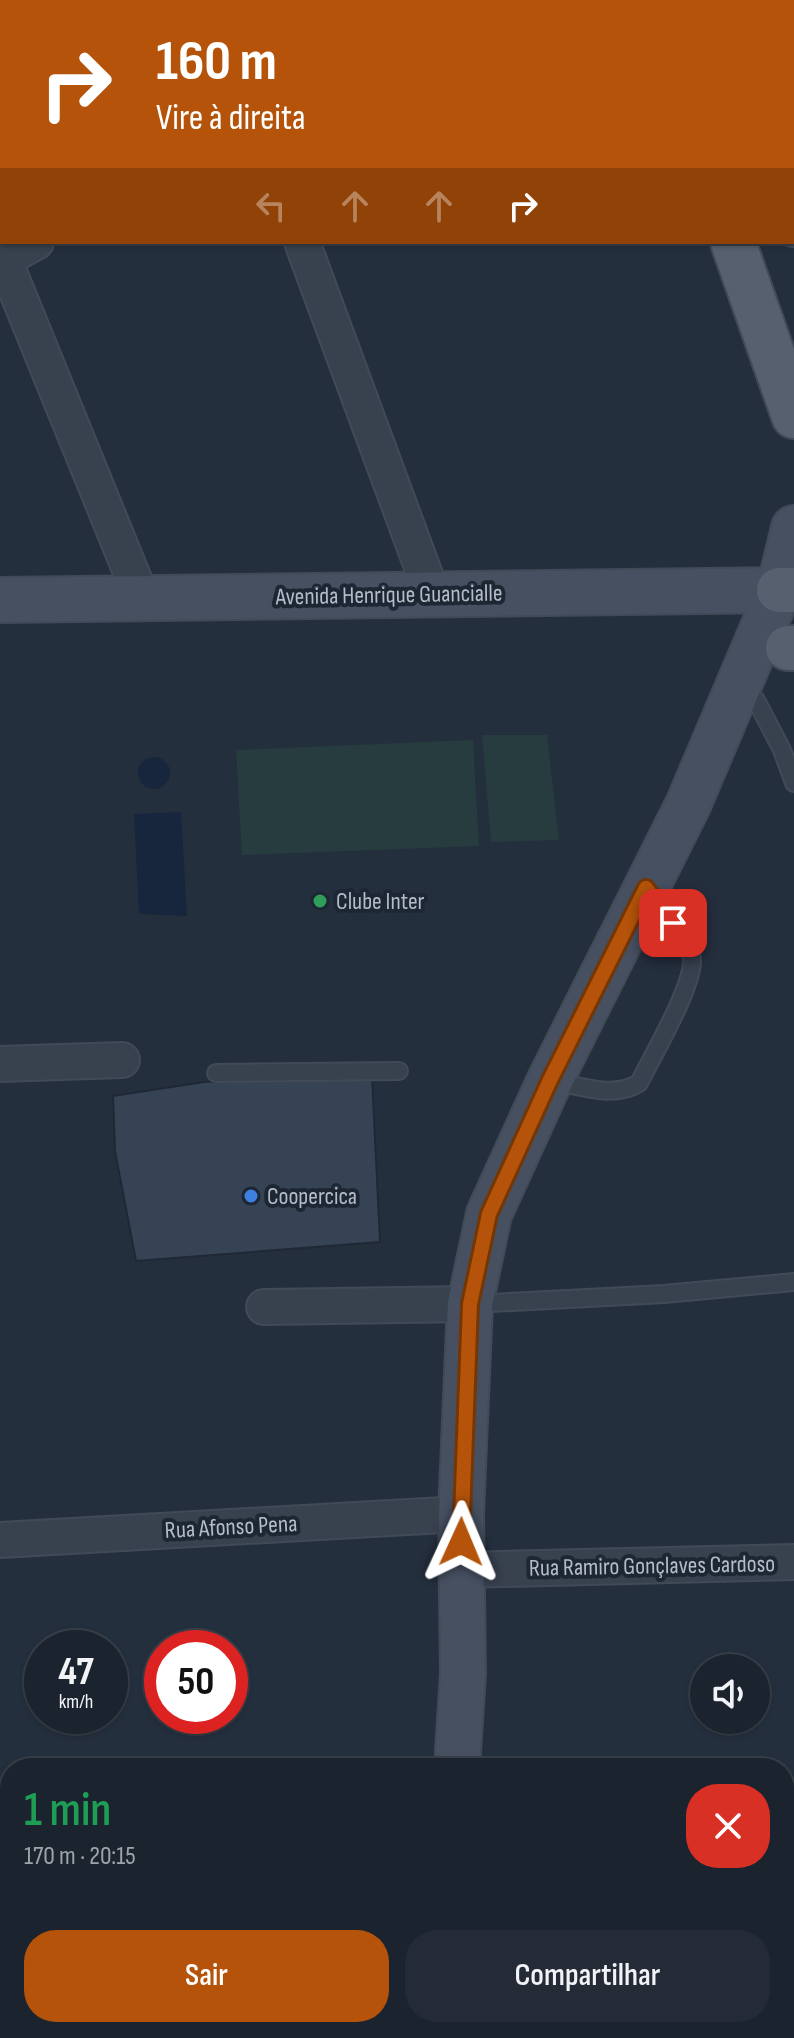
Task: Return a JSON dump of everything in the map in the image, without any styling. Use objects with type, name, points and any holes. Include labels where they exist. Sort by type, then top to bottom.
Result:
[{"type":"main road","points":[[734,244],[794,416]]},
{"type":"main road","points":[[458,1758],[463,1673],[461,1514],[470,1304],[489,1214],[550,1080],[688,805],[786,590],[794,528]]},
{"type":"main road","name":"Avenida Henrique Guancialle","points":[[0,600],[786,590]]},
{"type":"main road","points":[[688,805],[792,646]]},
{"type":"street","points":[[32,244],[2,261],[142,599]]},
{"type":"street","points":[[303,244],[432,594]]},
{"type":"street","points":[[0,1064],[122,1060]]},
{"type":"street","points":[[264,1307],[470,1304]]},
{"type":"street","name":"Rua Afonso Pena","points":[[0,1540],[461,1514]]},
{"type":"street","name":"Rua Ramiro Gonçlaves Cardoso","points":[[461,1570],[794,1562]]},
{"type":"lane","points":[[756,700],[782,750],[794,783]]},
{"type":"lane","points":[[550,1080],[611,1092],[626,1091],[639,1083],[689,980],[692,960],[686,940],[646,888]]},
{"type":"lane","points":[[216,1073],[399,1071]]},
{"type":"lane","points":[[470,1304],[664,1294],[794,1282]]},
{"type":"green space","points":[[482,735],[547,735],[559,840],[491,842]]},
{"type":"green space","points":[[473,740],[479,846],[242,855],[236,750]]},
{"type":"water","points":[[154,757],[165,762],[170,773],[165,784],[154,789],[143,784],[138,773],[143,762]]},
{"type":"water","points":[[181,812],[187,916],[139,914],[134,814]]},
{"type":"building","name":"Coopercica","points":[[372,1076],[380,1242],[136,1261],[115,1151],[113,1096],[204,1082]]},
{"type":"place","name":"Clube Inter","points":[[320,901]]},
{"type":"place","name":"Coopercica","points":[[251,1196]]},
{"type":"route","points":[[461,1542],[470,1304],[489,1214],[550,1080],[646,888],[673,923]]}]
